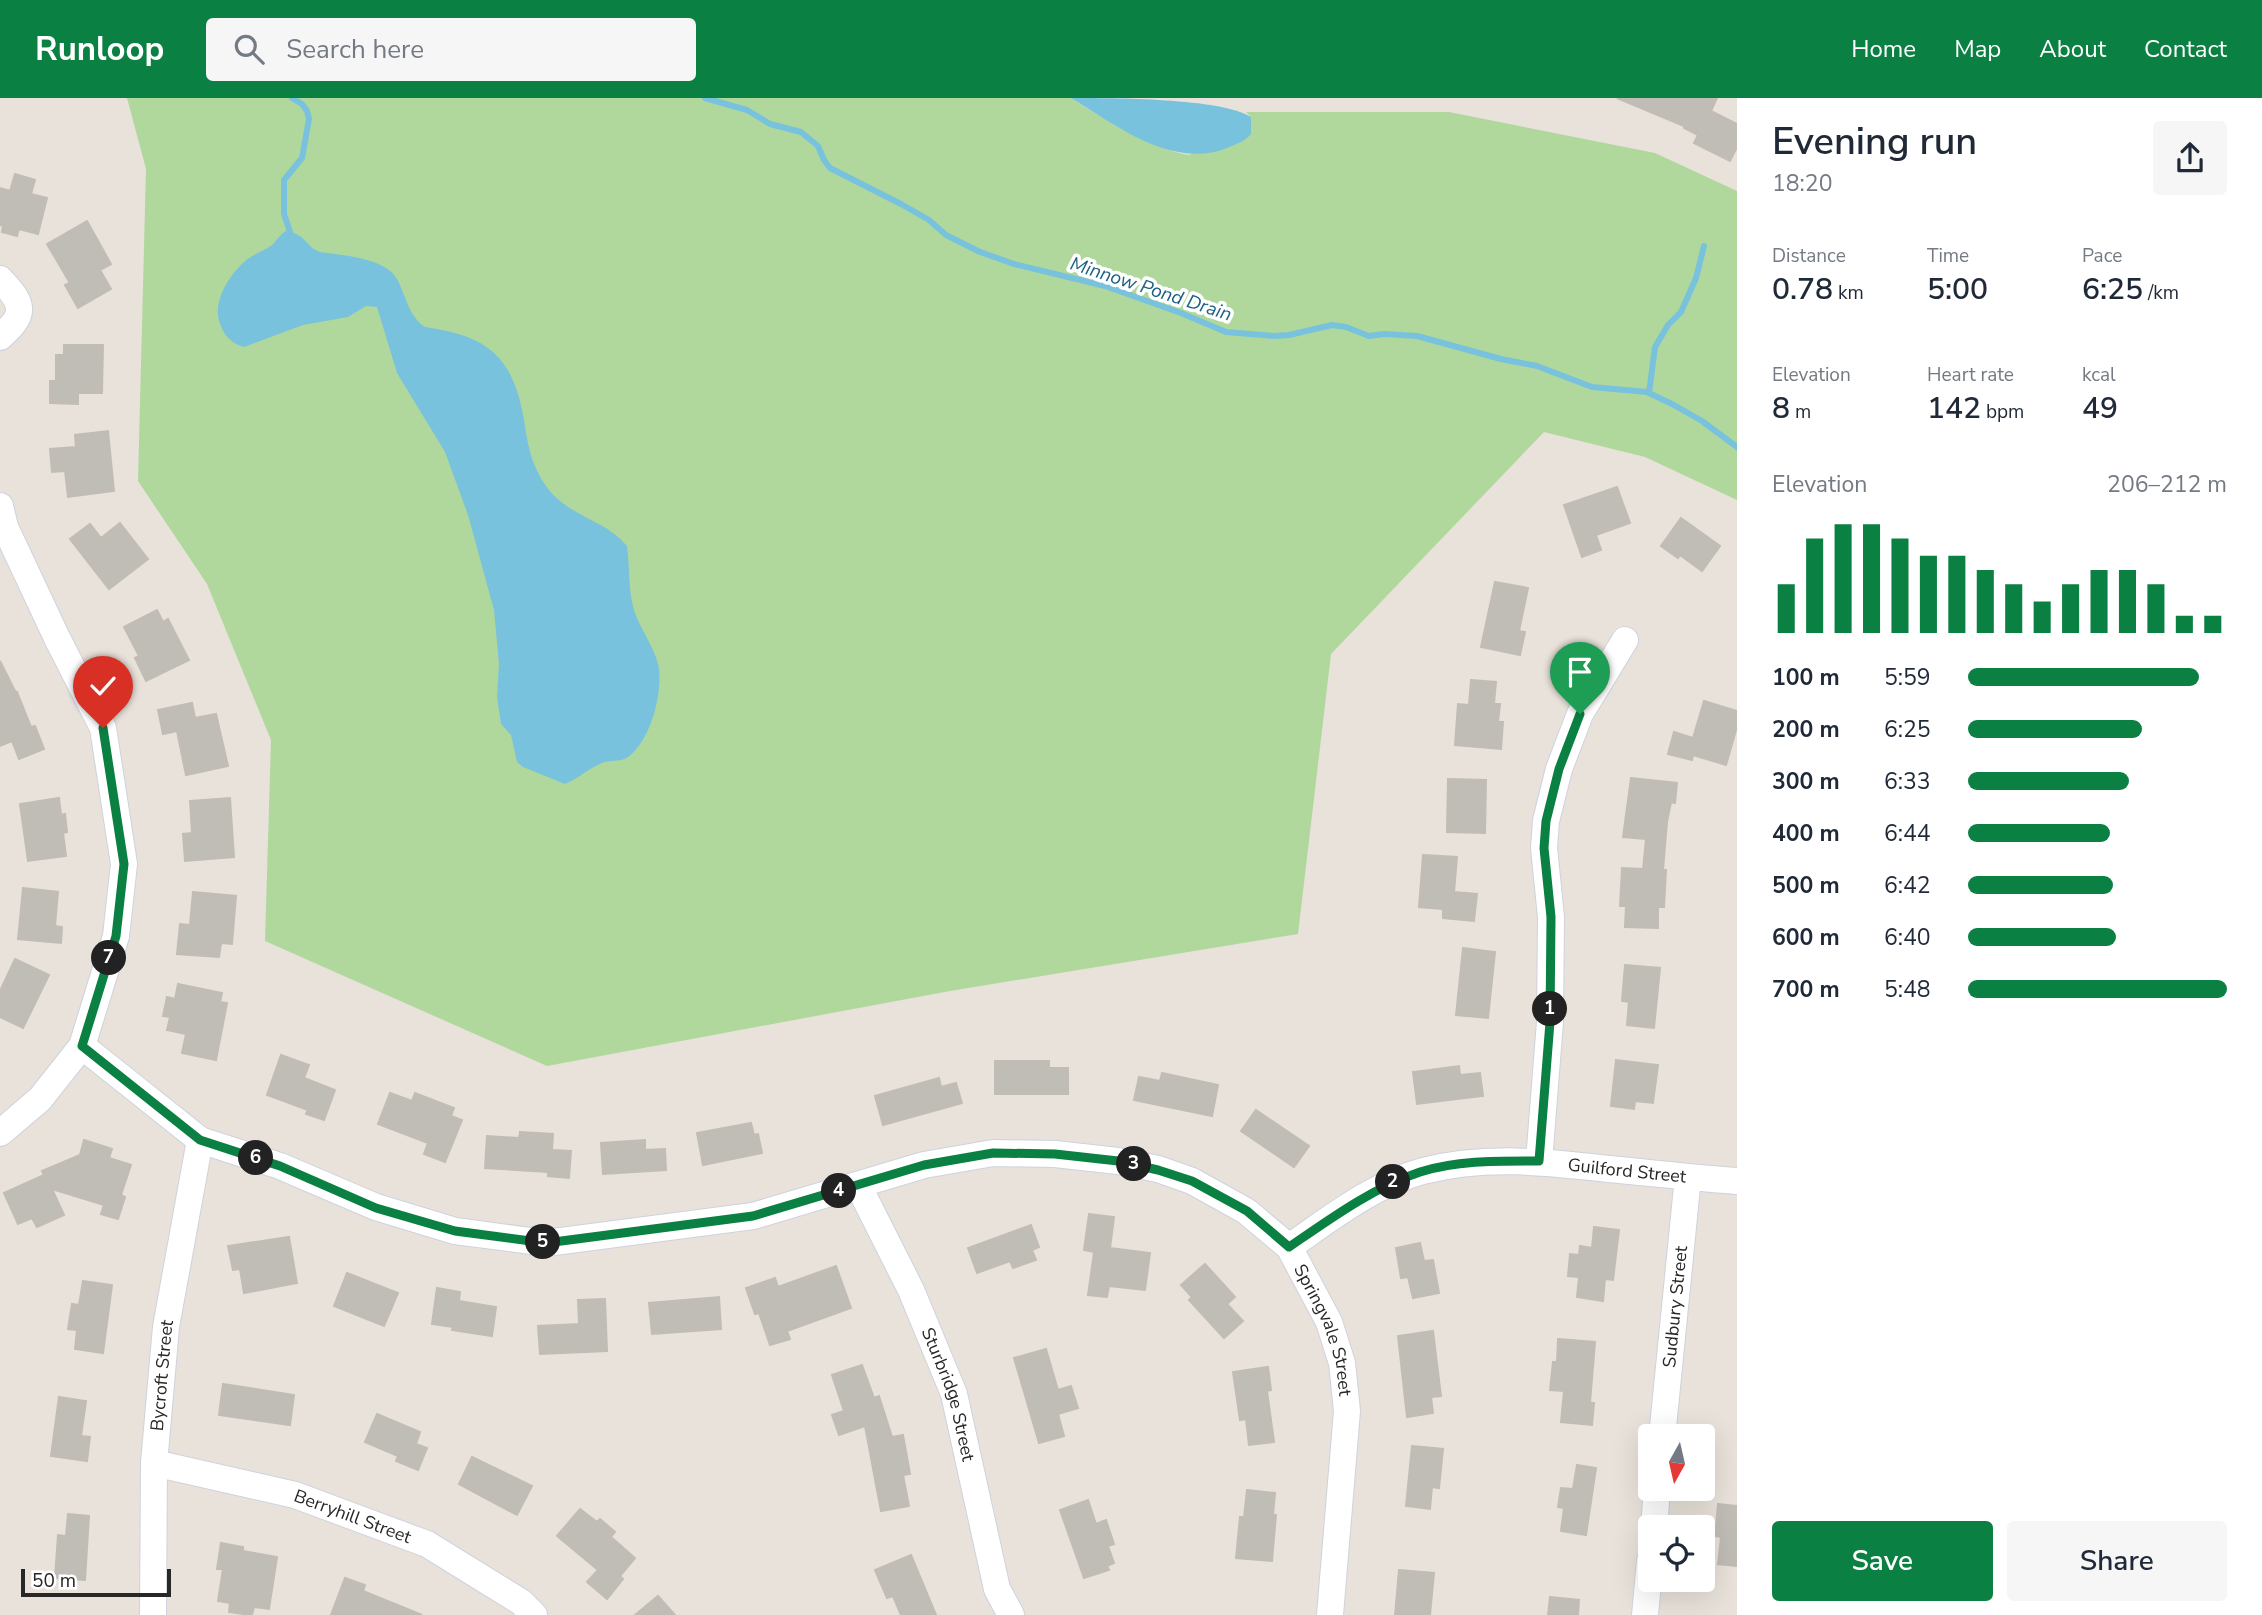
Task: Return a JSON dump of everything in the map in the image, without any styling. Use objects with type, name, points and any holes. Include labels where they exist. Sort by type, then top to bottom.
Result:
[{"type":"street","points":[[0,279],[19,303],[20,315],[15,324],[0,337]]},
{"type":"street","points":[[0,506],[5,527],[103,728],[124,864],[116,936],[82,1046],[40,1100],[0,1133]]},
{"type":"street","points":[[1539,1161],[1550,1022],[1551,917],[1544,848],[1546,821],[1559,769],[1580,714],[1625,640]]},
{"type":"street","name":"Springvale Street","points":[[82,1046],[200,1140],[280,1166],[376,1208],[455,1231],[546,1243],[753,1216],[924,1165],[993,1153],[1055,1154],[1118,1161],[1192,1181],[1247,1211],[1289,1247],[1329,1322],[1342,1363],[1347,1411],[1331,1615]]},
{"type":"street","name":"Bycroft Street","points":[[153,1615],[154,1463],[166,1327],[200,1140]]},
{"type":"street","name":"Guilford Street","points":[[1289,1247],[1367,1196],[1423,1171],[1485,1161],[1539,1161],[1737,1181]]},
{"type":"street","name":"Sudbury Street","points":[[1663,1424],[1688,1177]]},
{"type":"street","name":"Sturbridge Street","points":[[858,1185],[911,1290],[954,1394],[997,1589],[1011,1615]]},
{"type":"street","name":"Berryhill Street","points":[[154,1463],[295,1495],[427,1544],[522,1602],[534,1615]]},
{"type":"street","points":[[1645,1615],[1647,1592]]},
{"type":"green space","points":[[127,98],[1071,98],[1143,139],[1189,155],[1251,117],[1246,112],[1449,112],[1655,153],[1737,191],[1737,500],[1645,457],[1544,432],[1331,654],[1298,934],[950,991],[547,1066],[265,941],[271,740],[207,584],[138,481],[146,169]]},
{"type":"water","points":[[1071,98],[1165,100],[1216,106],[1251,117],[1251,134],[1227,148],[1206,153],[1165,149],[1126,131]]},
{"type":"water","points":[[286,231],[298,235],[320,252],[351,256],[383,266],[397,279],[411,311],[425,327],[466,336],[494,353],[513,380],[531,454],[546,486],[565,505],[608,530],[627,546],[634,610],[656,657],[659,675],[654,714],[643,739],[628,757],[602,763],[565,784],[517,762],[511,735],[501,724],[497,697],[499,664],[494,610],[468,515],[445,452],[397,373],[377,307],[366,306],[348,317],[303,325],[244,347],[233,342],[225,333],[218,318],[218,309],[226,284],[246,260],[271,246]]},
{"type":"building","points":[[1617,98],[1717,98],[1711,111],[1737,124],[1737,147],[1730,161],[1694,143],[1698,135],[1684,126]]},
{"type":"building","points":[[15,174],[35,180],[31,194],[47,198],[38,234],[19,229],[17,236],[2,232],[0,188],[10,191]]},
{"type":"building","points":[[87,221],[111,264],[100,270],[111,289],[78,308],[65,285],[70,283],[47,244]]},
{"type":"building","points":[[64,345],[103,345],[102,393],[78,393],[78,404],[50,403],[50,381],[56,381],[56,355],[64,355]]},
{"type":"building","points":[[108,431],[114,491],[68,497],[65,471],[52,472],[50,449],[76,447],[75,435]]},
{"type":"building","points":[[1617,487],[1630,523],[1596,535],[1601,550],[1582,557],[1564,505]]},
{"type":"building","points":[[1681,518],[1720,546],[1702,571],[1680,555],[1678,558],[1661,546]]},
{"type":"building","points":[[120,523],[148,559],[109,589],[70,539],[90,524],[101,538]]},
{"type":"building","points":[[1495,582],[1528,588],[1519,631],[1525,632],[1520,655],[1481,647]]},
{"type":"building","points":[[157,610],[163,622],[168,619],[189,660],[146,681],[135,658],[139,656],[124,627]]},
{"type":"building","points":[[0,661],[17,692],[31,727],[35,726],[44,749],[19,759],[12,741],[0,746]]},
{"type":"building","points":[[1471,680],[1496,682],[1494,704],[1500,704],[1498,722],[1503,722],[1501,749],[1455,745],[1458,704],[1469,705]]},
{"type":"building","points":[[1704,701],[1737,711],[1737,727],[1726,765],[1693,755],[1692,760],[1668,754],[1674,732],[1693,738]]},
{"type":"building","points":[[192,703],[195,718],[216,714],[228,766],[186,775],[177,731],[163,734],[158,710]]},
{"type":"building","points":[[1631,778],[1677,783],[1675,803],[1671,802],[1667,822],[1663,870],[1666,870],[1664,907],[1658,907],[1658,928],[1625,927],[1626,906],[1620,906],[1622,868],[1643,869],[1646,839],[1623,837]]},
{"type":"building","points":[[1448,779],[1486,780],[1485,833],[1447,832]]},
{"type":"building","points":[[59,798],[61,815],[65,814],[67,832],[63,833],[66,856],[28,861],[20,804]]},
{"type":"building","points":[[230,798],[234,857],[185,861],[183,834],[192,833],[190,801]]},
{"type":"building","points":[[1423,855],[1457,857],[1454,892],[1477,894],[1474,921],[1443,918],[1443,909],[1419,907]]},
{"type":"building","points":[[23,888],[58,892],[55,926],[62,927],[61,943],[18,939]]},
{"type":"building","points":[[193,892],[236,896],[232,944],[221,943],[219,957],[177,954],[180,924],[190,925]]},
{"type":"building","points":[[1463,948],[1495,952],[1488,1018],[1456,1015]]},
{"type":"building","points":[[15,959],[49,975],[23,1028],[0,1017],[0,991]]},
{"type":"building","points":[[1625,965],[1660,968],[1654,1028],[1627,1025],[1629,1002],[1622,1001]]},
{"type":"building","points":[[178,984],[222,993],[220,1002],[227,1003],[216,1060],[182,1053],[186,1034],[167,1030],[170,1017],[163,1016],[167,997],[175,999]]},
{"type":"building","points":[[281,1055],[309,1065],[304,1078],[335,1090],[324,1120],[306,1114],[308,1110],[267,1095]]},
{"type":"building","points":[[1616,1060],[1658,1065],[1653,1103],[1635,1101],[1634,1109],[1611,1106]]},
{"type":"building","points":[[995,1061],[1049,1061],[1049,1068],[1068,1068],[1068,1094],[995,1094]]},
{"type":"building","points":[[1459,1066],[1460,1075],[1480,1073],[1483,1096],[1417,1104],[1413,1072]]},
{"type":"building","points":[[1162,1073],[1218,1085],[1212,1116],[1134,1100],[1139,1077],[1160,1081]]},
{"type":"building","points":[[939,1078],[941,1087],[956,1083],[962,1103],[883,1125],[875,1096]]},
{"type":"building","points":[[390,1093],[412,1101],[415,1093],[454,1108],[451,1116],[462,1120],[445,1162],[424,1154],[428,1143],[378,1124]]},
{"type":"building","points":[[1256,1110],[1309,1146],[1294,1167],[1241,1131]]},
{"type":"building","points":[[751,1123],[754,1135],[758,1134],[762,1153],[703,1165],[697,1133]]},
{"type":"building","points":[[520,1132],[553,1134],[552,1150],[571,1151],[569,1178],[548,1176],[548,1172],[485,1168],[487,1136],[519,1138]]},
{"type":"building","points":[[84,1140],[112,1149],[109,1158],[131,1165],[121,1195],[125,1197],[118,1219],[101,1214],[104,1205],[52,1189],[64,1215],[37,1227],[32,1218],[18,1224],[4,1193],[44,1175],[42,1171],[80,1155]]},
{"type":"building","points":[[645,1140],[645,1150],[665,1149],[666,1170],[603,1174],[601,1143]]},
{"type":"building","points":[[1089,1214],[1114,1217],[1110,1248],[1150,1253],[1145,1290],[1109,1286],[1107,1297],[1088,1295],[1094,1252],[1084,1250]]},
{"type":"building","points":[[1031,1225],[1039,1247],[1032,1250],[1036,1260],[1013,1268],[1010,1261],[977,1273],[968,1248]]},
{"type":"building","points":[[1594,1227],[1619,1230],[1613,1280],[1605,1279],[1603,1301],[1577,1297],[1579,1277],[1568,1276],[1570,1254],[1579,1255],[1580,1246],[1592,1248]]},
{"type":"building","points":[[289,1237],[297,1283],[244,1293],[240,1269],[233,1270],[228,1246]]},
{"type":"building","points":[[1420,1243],[1424,1261],[1433,1260],[1439,1293],[1413,1298],[1408,1277],[1401,1278],[1396,1248]]},
{"type":"building","points":[[1205,1264],[1235,1297],[1227,1304],[1243,1321],[1224,1338],[1189,1300],[1192,1297],[1181,1285]]},
{"type":"building","points":[[836,1266],[851,1308],[787,1331],[790,1339],[770,1345],[759,1313],[755,1314],[746,1288],[775,1278],[778,1287]]},
{"type":"building","points":[[347,1273],[398,1293],[384,1326],[334,1306]]},
{"type":"building","points":[[83,1281],[112,1285],[103,1353],[75,1349],[77,1330],[68,1329],[72,1304],[79,1305]]},
{"type":"building","points":[[437,1288],[460,1292],[459,1301],[496,1307],[492,1336],[432,1324]]},
{"type":"building","points":[[719,1297],[721,1329],[652,1334],[649,1303]]},
{"type":"building","points":[[605,1299],[607,1351],[540,1354],[538,1326],[579,1324],[578,1300]]},
{"type":"building","points":[[1433,1331],[1441,1396],[1431,1397],[1433,1413],[1407,1417],[1398,1336]]},
{"type":"building","points":[[1558,1339],[1595,1342],[1590,1403],[1594,1403],[1592,1425],[1561,1422],[1564,1391],[1550,1390],[1553,1362],[1557,1362]]},
{"type":"building","points":[[1046,1349],[1058,1390],[1071,1386],[1078,1408],[1058,1414],[1064,1436],[1039,1443],[1014,1358]]},
{"type":"building","points":[[862,1365],[874,1398],[879,1396],[892,1437],[903,1435],[910,1474],[903,1475],[909,1506],[881,1511],[865,1426],[839,1435],[832,1415],[844,1411],[832,1375]]},
{"type":"building","points":[[1268,1367],[1271,1390],[1267,1391],[1274,1442],[1249,1445],[1246,1419],[1240,1420],[1233,1372]]},
{"type":"building","points":[[223,1384],[294,1395],[290,1425],[219,1415]]},
{"type":"building","points":[[59,1397],[86,1401],[81,1436],[90,1437],[87,1461],[51,1456]]},
{"type":"building","points":[[377,1414],[420,1432],[416,1444],[427,1448],[418,1470],[396,1461],[398,1456],[365,1442]]},
{"type":"building","points":[[1412,1446],[1443,1449],[1439,1488],[1432,1487],[1430,1509],[1406,1506]]},
{"type":"building","points":[[472,1457],[532,1486],[517,1515],[459,1484]]},
{"type":"building","points":[[1577,1465],[1596,1468],[1586,1535],[1561,1531],[1564,1508],[1558,1507],[1561,1488],[1573,1489]]},
{"type":"building","points":[[1247,1490],[1275,1493],[1272,1561],[1236,1558],[1240,1517],[1244,1517]]},
{"type":"building","points":[[1088,1500],[1096,1524],[1106,1520],[1114,1544],[1108,1546],[1114,1563],[1107,1566],[1109,1570],[1084,1578],[1060,1510]]},
{"type":"building","points":[[1718,1504],[1737,1506],[1737,1566],[1718,1564],[1721,1537],[1715,1536]]},
{"type":"building","points":[[580,1509],[597,1522],[600,1519],[615,1532],[611,1537],[635,1558],[620,1576],[623,1579],[607,1599],[587,1582],[598,1570],[557,1536]]},
{"type":"building","points":[[68,1514],[89,1516],[85,1580],[55,1578],[58,1535],[66,1536]]},
{"type":"building","points":[[221,1543],[243,1547],[243,1551],[277,1557],[269,1609],[254,1607],[252,1615],[229,1612],[230,1603],[218,1601],[223,1569],[217,1569]]},
{"type":"building","points":[[911,1555],[936,1615],[901,1615],[893,1596],[887,1598],[875,1570]]},
{"type":"building","points":[[1399,1570],[1434,1573],[1430,1615],[1395,1615]]},
{"type":"building","points":[[345,1578],[365,1585],[363,1591],[422,1615],[331,1615]]},
{"type":"building","points":[[658,1596],[675,1615],[635,1615]]},
{"type":"building","points":[[1550,1597],[1579,1600],[1578,1615],[1548,1615]]},
{"type":"waterway","points":[[290,232],[284,214],[284,180],[302,158],[309,119],[302,104],[292,98]]},
{"type":"waterway","name":"Minnow Pond Drain","points":[[705,98],[747,110],[770,124],[801,132],[818,146],[830,168],[929,220],[946,235],[980,252],[1014,264],[1105,286],[1226,332],[1274,336],[1332,325],[1369,336],[1417,336],[1537,366],[1592,387],[1647,392],[1702,421],[1737,447]]},
{"type":"waterway","points":[[1649,393],[1655,347],[1668,325],[1681,312],[1696,278],[1704,246]]},
{"type":"route","points":[[103,728],[124,864],[116,936],[82,1046],[200,1140],[280,1166],[376,1208],[455,1231],[546,1243],[753,1216],[924,1165],[993,1153],[1055,1154],[1118,1161],[1192,1181],[1247,1211],[1289,1247],[1367,1196],[1423,1171],[1485,1161],[1539,1161],[1550,1022],[1551,917],[1544,848],[1546,821],[1559,769],[1580,714]]}]
